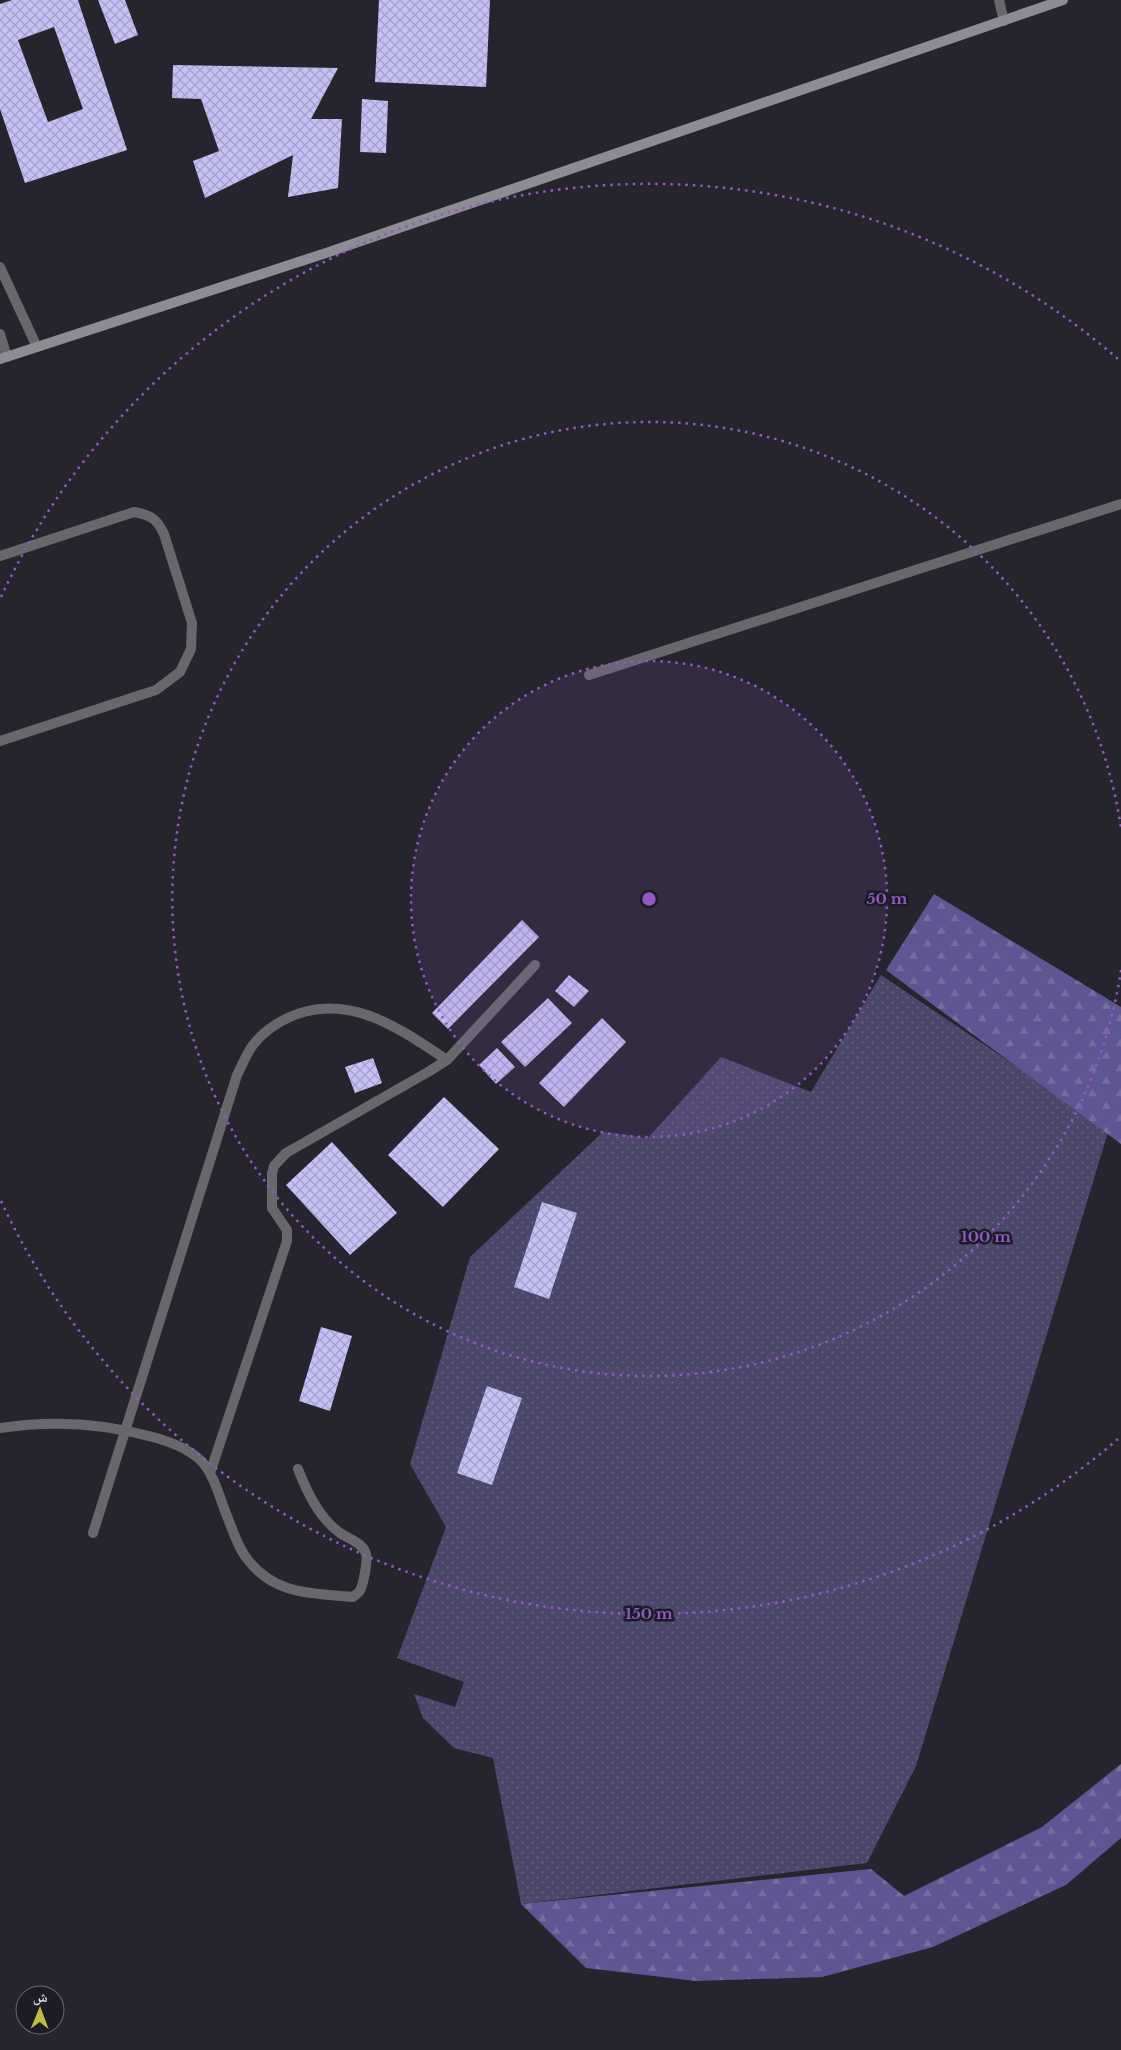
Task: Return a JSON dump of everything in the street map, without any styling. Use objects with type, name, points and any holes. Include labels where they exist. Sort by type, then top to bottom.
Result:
[{"type":"street","points":[[999,0],[1004,21]]},
{"type":"street","points":[[0,334],[3,358],[329,252],[1004,21],[1043,3],[1063,0]]},
{"type":"street","points":[[0,267],[37,347]]},
{"type":"street","points":[[589,675],[1121,504]]},
{"type":"street","points":[[0,556],[134,512],[149,514],[159,523],[164,534],[192,623],[191,649],[180,672],[156,690],[0,741]]},
{"type":"street","points":[[210,1473],[287,1241],[287,1230],[272,1208],[272,1174],[274,1166],[286,1153],[446,1060],[535,965]]},
{"type":"street","points":[[93,1533],[237,1076],[253,1045],[278,1022],[309,1009],[335,1007],[361,1012],[401,1030],[446,1060]]},
{"type":"street","points":[[0,1428],[30,1424],[76,1424],[125,1429],[178,1446],[195,1455],[210,1473],[244,1555],[259,1572],[277,1584],[297,1592],[353,1597],[359,1593],[367,1563],[366,1554],[359,1544],[339,1532],[321,1514],[307,1492],[298,1469]]},
{"type":"shaded area","points":[[881,975],[1109,1129],[916,1766],[867,1863],[521,1904],[493,1758],[454,1748],[423,1718],[414,1694],[455,1707],[464,1682],[397,1658],[446,1527],[410,1464],[470,1257],[603,1132],[648,1138],[721,1057],[811,1092]]},
{"type":"green space","points":[[934,894],[1121,1007],[1121,1144],[886,970]]},
{"type":"green space","points":[[1121,1764],[1121,1838],[1066,1885],[933,1947],[822,1977],[696,1981],[586,1968],[521,1904],[871,1869],[904,1896],[1042,1827]]},
{"type":"building","points":[[12,0],[78,0],[127,150],[25,183],[0,109],[0,4]],"holes":[[[54,27],[83,109],[48,122],[18,40]]]},
{"type":"building","points":[[98,0],[125,0],[138,35],[115,44]]},
{"type":"building","points":[[379,0],[490,0],[486,87],[375,82]]},
{"type":"building","points":[[173,65],[338,68],[311,119],[342,119],[338,188],[288,197],[293,155],[205,198],[193,161],[219,151],[201,99],[172,98]]},
{"type":"building","points":[[362,99],[388,101],[386,153],[360,152]]},
{"type":"building","points":[[522,920],[539,937],[448,1029],[432,1013]]},
{"type":"building","points":[[569,975],[589,991],[574,1007],[555,991]]},
{"type":"building","points":[[548,998],[572,1023],[525,1067],[501,1042]]},
{"type":"building","points":[[602,1018],[626,1042],[564,1107],[539,1083]]},
{"type":"building","points":[[497,1048],[515,1067],[496,1084],[479,1065]]},
{"type":"building","points":[[373,1058],[382,1083],[355,1093],[345,1067]]},
{"type":"building","points":[[444,1097],[499,1149],[443,1207],[388,1155]]},
{"type":"building","points":[[332,1142],[397,1213],[350,1255],[286,1185]]},
{"type":"building","points":[[542,1202],[577,1213],[549,1299],[514,1287]]},
{"type":"building","points":[[321,1327],[352,1336],[330,1411],[299,1401]]},
{"type":"building","points":[[487,1386],[522,1398],[492,1485],[457,1473]]}]
